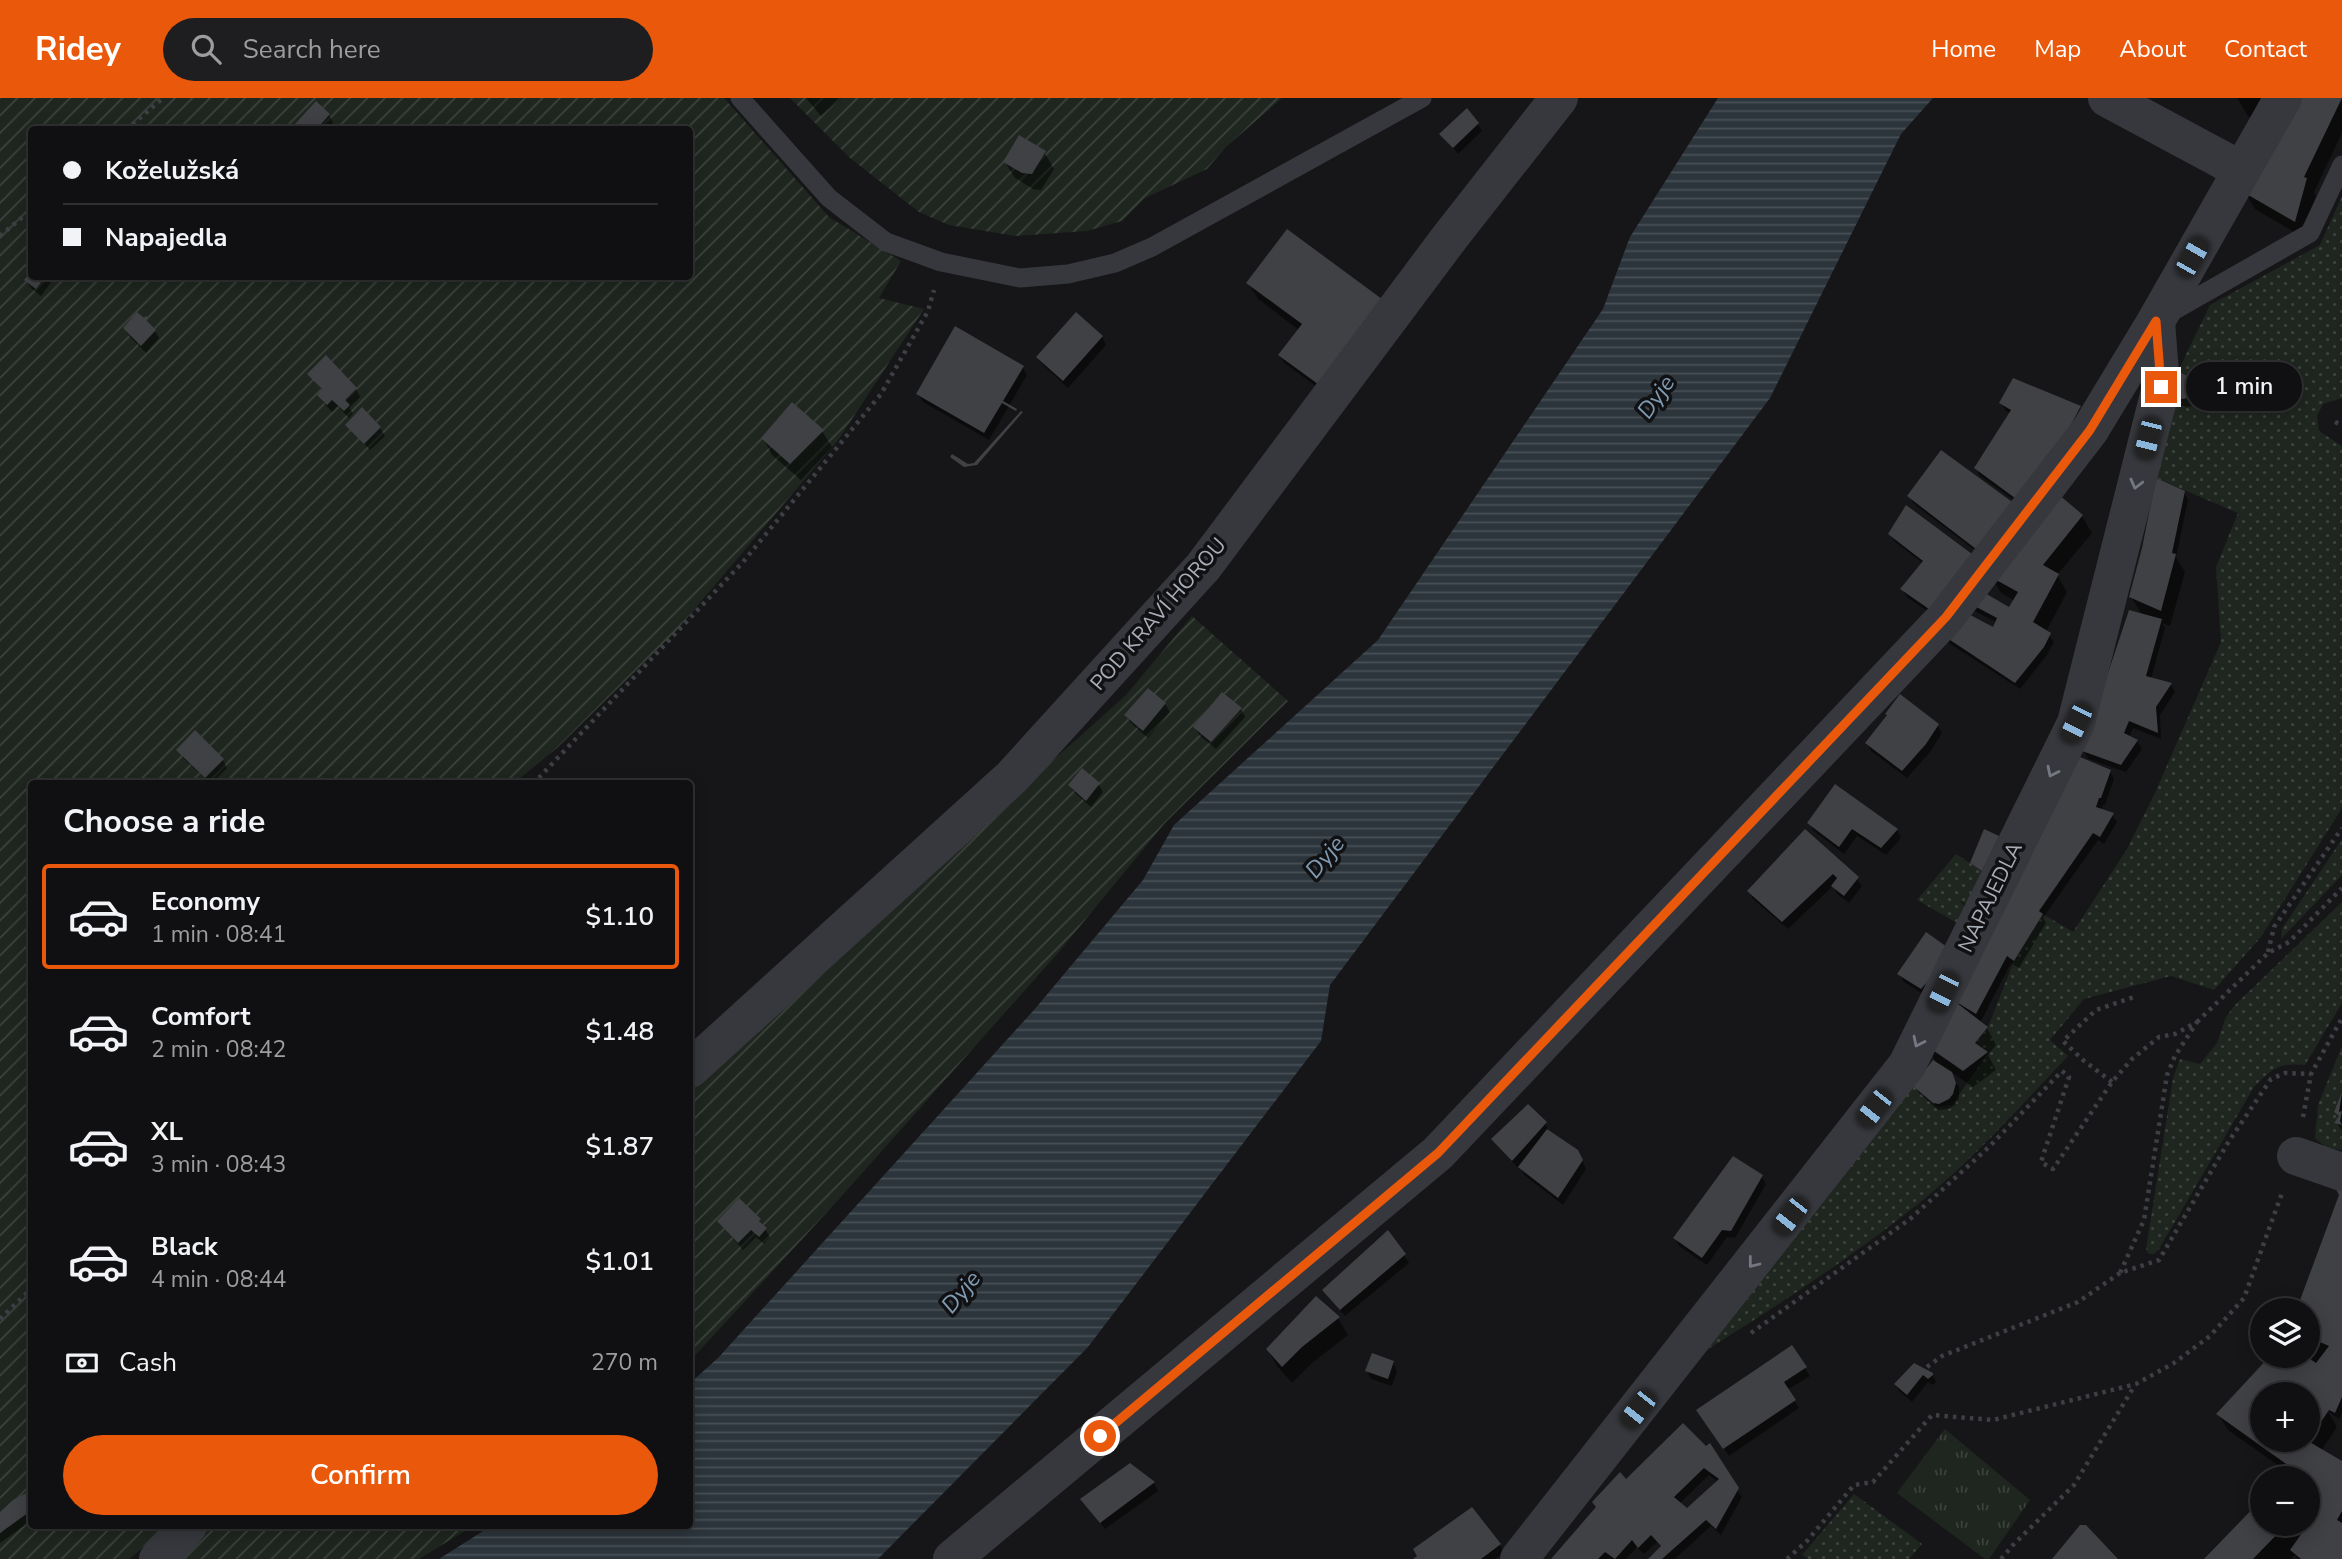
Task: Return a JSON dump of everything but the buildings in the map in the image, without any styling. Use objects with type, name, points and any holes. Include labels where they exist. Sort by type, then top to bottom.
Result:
[{"type":"street","name":"POD KRAVÍ HOROU","points":[[693,1066],[1012,777],[1203,566],[1450,237],[1559,98]]},
{"type":"street","points":[[2107,98],[2241,170]]},
{"type":"street","points":[[952,1559],[1438,1153],[1946,617],[2090,430],[2156,321],[2283,98]]},
{"type":"street","name":"NAPAJEDLA","points":[[1519,1559],[1907,1065],[2076,723],[2161,387],[2156,321]]},
{"type":"street","points":[[2296,1156],[2342,1172]]},
{"type":"street","points":[[158,1559],[185,1529]]},
{"type":"lane","points":[[740,98],[829,198],[886,242],[941,262],[1020,278],[1068,274],[1115,263],[1152,247],[1422,98]]},
{"type":"lane","points":[[2156,321],[2310,233],[2342,165]]},
{"type":"path","points":[[131,126],[163,98]]},
{"type":"path","points":[[0,236],[28,212]]},
{"type":"path","points":[[537,780],[743,562],[881,394],[928,311],[941,262]]},
{"type":"path","points":[[2335,422],[2342,425]]},
{"type":"path","points":[[2268,953],[2274,927],[2342,828]]},
{"type":"path","points":[[2120,1273],[2144,1220],[2167,1075],[2175,1056],[2197,1023],[2268,953],[2290,942],[2342,888]]},
{"type":"path","points":[[2112,1082],[2082,1060],[2063,1041],[2095,1010],[2137,996]]},
{"type":"path","points":[[1927,1367],[1942,1356],[2078,1302],[2120,1273],[2159,1260],[2229,1140],[2271,1079],[2284,1073],[2311,1073],[2342,1018]]},
{"type":"path","points":[[1741,1340],[1910,1219],[1989,1147],[2062,1071],[2069,1077],[2041,1163],[2053,1169],[2112,1082],[2132,1059],[2159,1037],[2175,1034],[2197,1023]]},
{"type":"path","points":[[1787,1559],[1807,1541],[1854,1485],[1873,1482],[1933,1415],[1993,1420],[2136,1384],[2174,1363],[2210,1336],[2244,1298],[2296,1156]]},
{"type":"path","points":[[0,1319],[28,1292]]},
{"type":"path","points":[[2001,1559],[2074,1485],[2136,1384]]},
{"type":"green space","points":[[0,98],[724,98],[829,217],[901,261],[879,298],[924,309],[839,439],[676,631],[557,748],[518,780],[28,780],[28,1529],[164,1529],[129,1559],[0,1559]]},
{"type":"green space","points":[[790,98],[1282,98],[1226,147],[1207,169],[1145,198],[1122,221],[1087,231],[1015,236],[949,225],[919,212],[850,158]]},
{"type":"green space","points":[[2342,196],[2342,398],[2323,404],[2317,416],[2319,431],[2342,446],[2342,808],[2261,937],[2214,990],[2171,976],[2084,999],[2050,1040],[2068,1056],[1948,1178],[1852,1254],[1689,1361],[1913,1086],[1938,1107],[1952,1105],[1988,1053],[1975,1043],[1988,1027],[2014,961],[2043,914],[2073,932],[2127,849],[2155,793],[2221,642],[2216,567],[2238,513],[2156,478],[2173,397],[2187,398],[2196,392],[2196,381],[2178,371],[2210,305],[2320,245]]},
{"type":"green space","points":[[1192,616],[1288,701],[1164,824],[1058,953],[840,1198],[693,1358],[693,1084],[1126,695]]},
{"type":"green space","points":[[2342,839],[2342,875],[2281,939],[2282,929]]},
{"type":"green space","points":[[1956,854],[1982,871],[1966,904],[1958,900],[1965,906],[1957,923],[1917,900]]},
{"type":"green space","points":[[2342,902],[2342,1003],[2305,1065],[2276,1068],[2254,1087],[2159,1249],[2154,1254],[2149,1254],[2146,1249],[2173,1078],[2180,1059],[2200,1064],[2217,1043],[2226,1017],[2235,1005]]},
{"type":"green space","points":[[2342,1046],[2342,1091],[2334,1112],[2339,1116],[2335,1123],[2342,1125],[2342,1150],[2327,1148],[2315,1138],[2318,1105]]},
{"type":"green space","points":[[1945,1429],[2030,1500],[1989,1559],[1985,1559],[1897,1493]]},
{"type":"green space","points":[[1854,1494],[1922,1544],[1909,1559],[1808,1559],[1802,1555]]},
{"type":"green space","points":[[200,1529],[468,1529],[419,1559],[172,1559]]},
{"type":"water","name":"Dyje","points":[[1718,98],[1933,98],[1901,134],[1770,398],[1330,985],[1321,1041],[1088,1347],[878,1559],[439,1559],[486,1529],[693,1529],[693,1380],[718,1358],[1034,1010],[1143,880],[1174,825],[1378,640],[1603,309],[1630,237]]},
{"type":"route","points":[[1100,1436],[1438,1153],[1946,617],[2090,430],[2156,321],[2161,387]]}]
